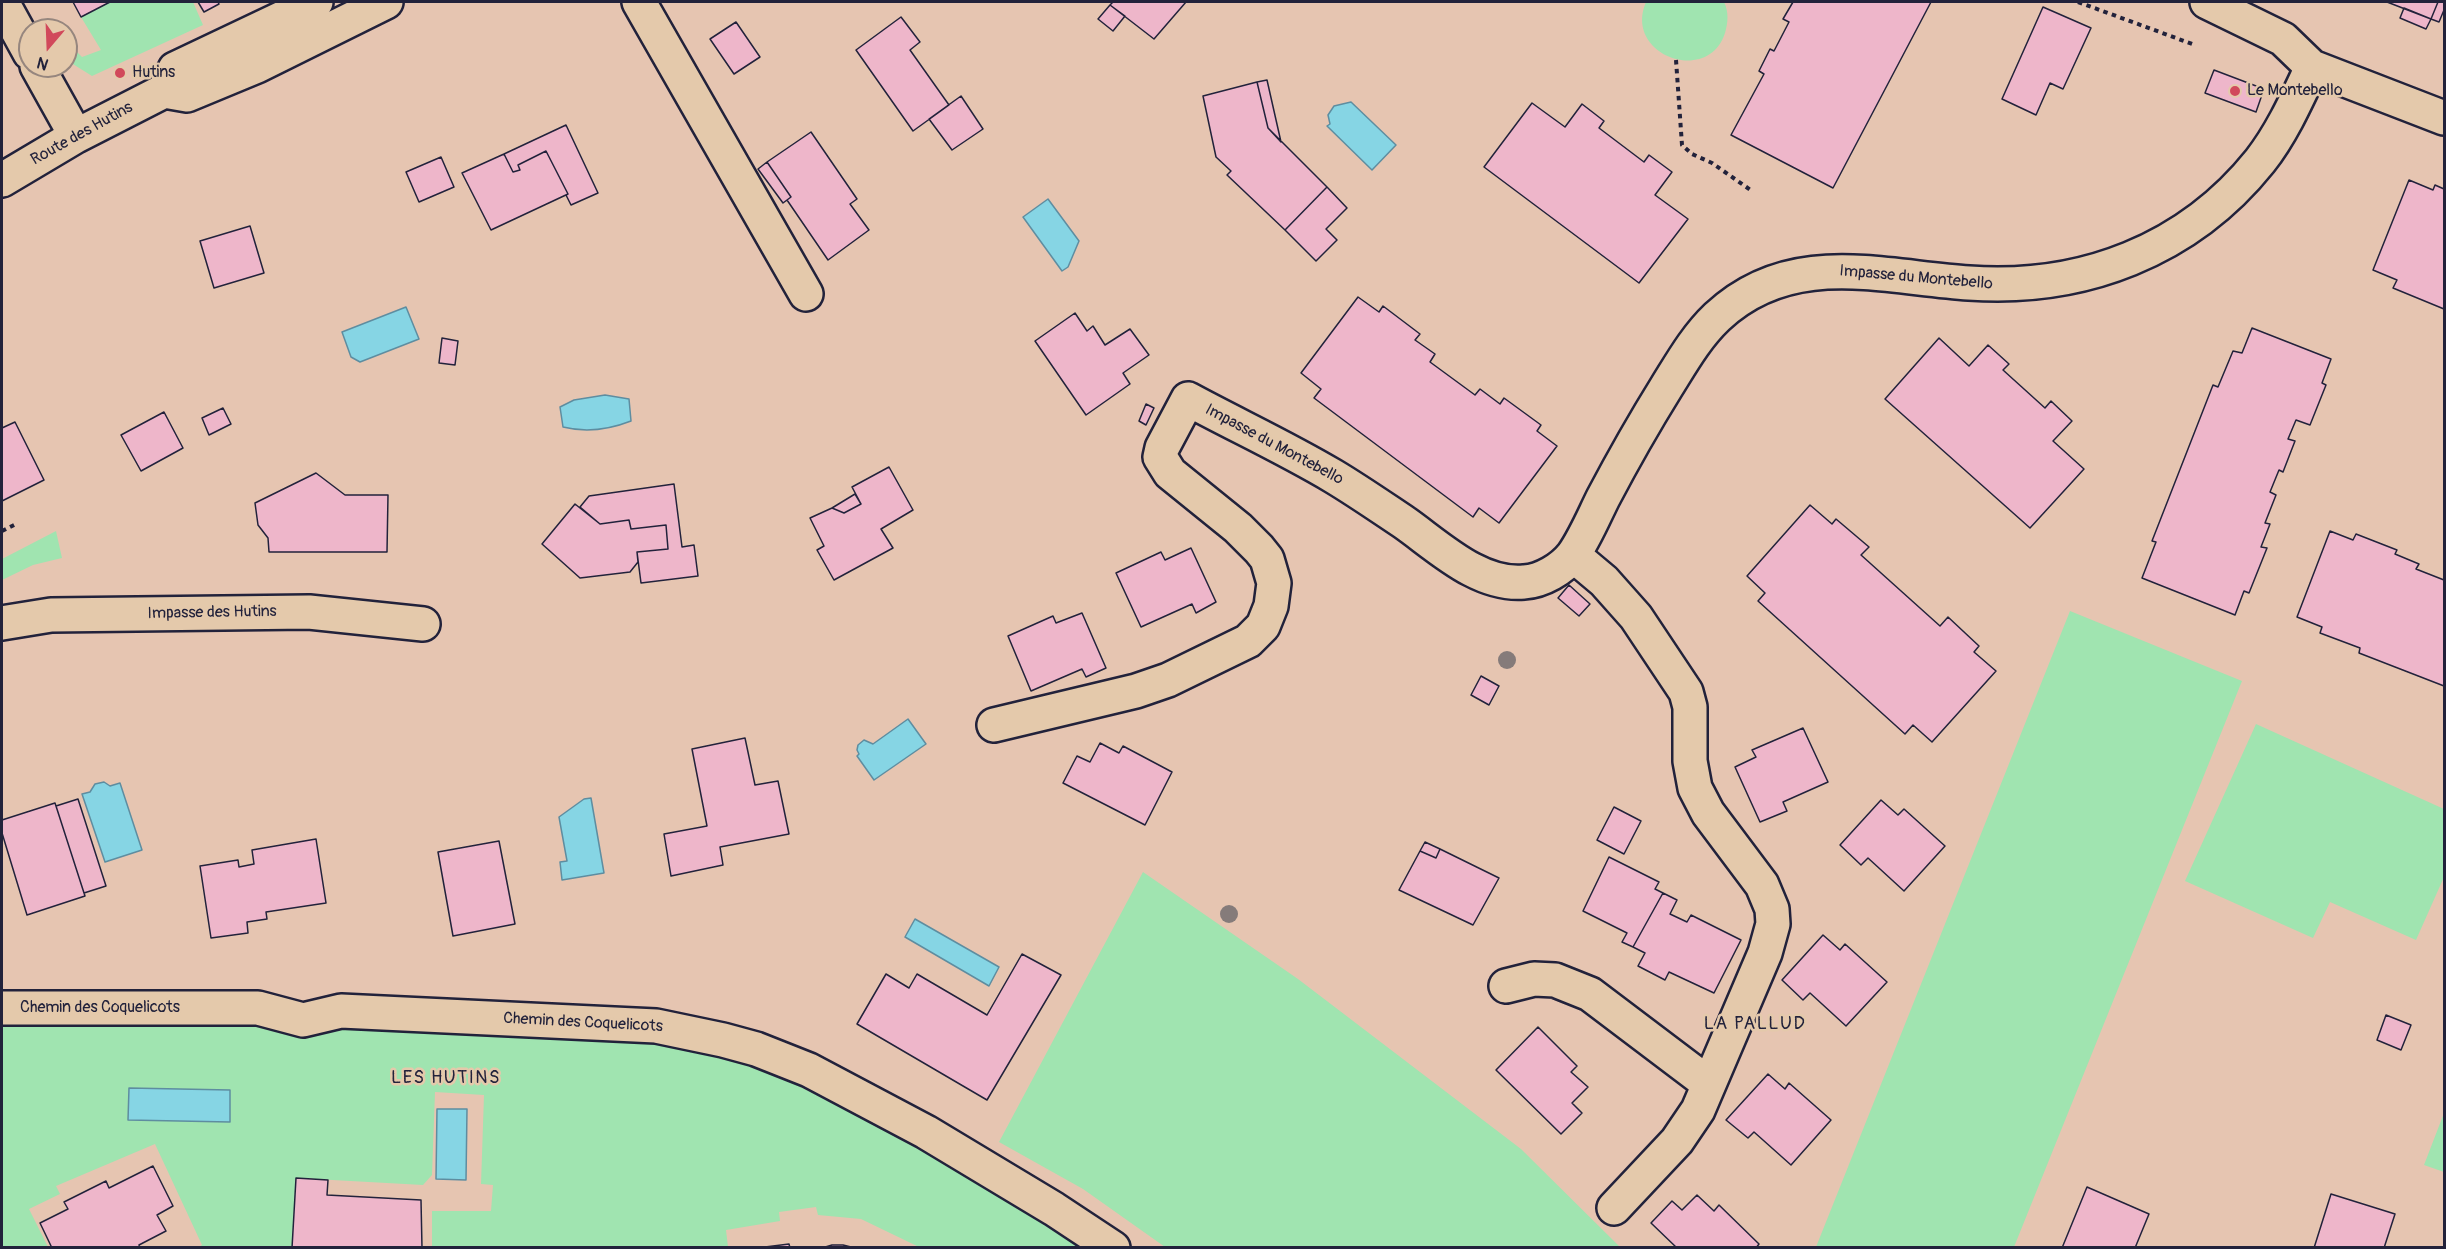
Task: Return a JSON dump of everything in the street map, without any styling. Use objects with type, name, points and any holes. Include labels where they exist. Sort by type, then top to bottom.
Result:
[{"type":"street","points":[[2,2],[18,31]]},
{"type":"street","name":"Route des Hutins","points":[[164,91],[187,95],[257,66],[386,2]]},
{"type":"street","points":[[639,2],[806,294]]},
{"type":"street","points":[[2207,2],[2283,39],[2312,68],[2445,118]]},
{"type":"street","name":"Route des Hutins","points":[[285,51],[292,13]]},
{"type":"street","name":"Route des Hutins","points":[[2,180],[76,136],[164,91],[175,69],[292,13]]},
{"type":"street","name":"Impasse du Montebello","points":[[994,725],[1136,691],[1168,680],[1248,640],[1263,626],[1271,606],[1274,583],[1267,559],[1238,528],[1170,473],[1160,458],[1162,448],[1188,399],[1337,478],[1458,561],[1486,575],[1514,582],[1529,582],[1556,570],[1573,555],[1634,439],[1691,346],[1703,331],[1735,302],[1776,281],[1823,271],[2012,285],[2065,280],[2112,266],[2171,238],[2206,214],[2235,188],[2260,161],[2312,68]]},
{"type":"street","points":[[44,78],[76,136]]},
{"type":"street","points":[[1573,555],[1604,581],[1636,617],[1686,692],[1690,707],[1690,761],[1695,788],[1708,813],[1762,885],[1772,909],[1773,924],[1766,953],[1698,1110],[1683,1134],[1614,1208]]},
{"type":"street","name":"Impasse des Hutins","points":[[2,623],[51,615],[309,612],[423,624]]},
{"type":"street","points":[[1506,986],[1534,979],[1555,980],[1590,994],[1709,1084]]},
{"type":"street","name":"Chemin des Coquelicots","points":[[2,1008],[258,1008],[303,1020],[341,1011],[389,1013],[656,1026],[723,1040],[756,1049],[809,1070],[926,1132],[1054,1209],[1113,1248]]},
{"type":"path","points":[[2078,2],[2203,48]]},
{"type":"path","points":[[1676,60],[1682,145],[1692,154],[1712,163],[1752,190]]},
{"type":"path","points":[[2,531],[16,524]]},
{"type":"green space","points":[[110,2],[193,2],[203,25],[92,76],[78,67],[78,53],[82,57],[101,50],[81,17]]},
{"type":"green space","points":[[1646,2],[1724,2],[1727,10],[1725,33],[1716,49],[1702,58],[1686,60],[1670,57],[1656,49],[1646,37],[1642,21]]},
{"type":"green space","points":[[56,531],[62,558],[33,565],[2,580],[2,559]]},
{"type":"green space","points":[[2070,611],[2242,681],[2014,1247],[1816,1247]]},
{"type":"green space","points":[[2256,724],[2444,809],[2444,877],[2416,940],[2330,902],[2313,938],[2185,881]]},
{"type":"green space","points":[[1143,872],[1298,979],[1521,1149],[1620,1247],[1165,1247],[1083,1189],[999,1142]]},
{"type":"green space","points":[[2,1023],[258,1025],[297,1033],[337,1031],[363,1026],[620,1034],[710,1053],[746,1063],[782,1077],[946,1162],[1083,1247],[919,1247],[861,1219],[818,1215],[816,1207],[779,1212],[780,1221],[726,1230],[728,1247],[432,1247],[432,1211],[491,1211],[493,1185],[481,1184],[484,1095],[435,1092],[432,1175],[423,1185],[296,1178],[292,1247],[199,1247],[202,1245],[155,1144],[56,1186],[60,1194],[29,1209],[48,1247],[2,1248]]},
{"type":"green space","points":[[2444,1113],[2444,1172],[2424,1165]]},
{"type":"water","points":[[1351,102],[1396,145],[1372,170],[1327,126],[1330,124],[1328,115],[1334,106]]},
{"type":"water","points":[[1048,199],[1079,241],[1068,267],[1062,271],[1023,217]]},
{"type":"water","points":[[406,307],[419,339],[360,362],[351,357],[342,332]]},
{"type":"water","points":[[605,395],[629,399],[631,421],[597,430],[563,427],[560,407],[574,400]]},
{"type":"water","points":[[908,719],[926,744],[874,780],[857,756],[859,754],[858,745],[864,740],[873,744]]},
{"type":"water","points":[[104,782],[110,786],[120,783],[142,850],[105,862],[82,794],[90,792],[95,784]]},
{"type":"water","points":[[591,798],[604,873],[562,880],[560,862],[567,861],[559,817],[584,799]]},
{"type":"water","points":[[915,919],[999,967],[989,986],[905,937]]},
{"type":"water","points":[[129,1088],[230,1090],[230,1122],[128,1120]]},
{"type":"water","points":[[437,1109],[467,1109],[466,1180],[436,1179]]},
{"type":"building","points":[[73,2],[110,2],[81,17]]},
{"type":"building","points":[[198,2],[218,2],[219,4],[204,12]]},
{"type":"building","points":[[1113,2],[1186,2],[1154,39],[1110,5]]},
{"type":"building","points":[[1793,2],[1931,2],[1833,188],[1731,135],[1764,74],[1759,71],[1770,49],[1774,51],[1789,22],[1783,19]]},
{"type":"building","points":[[2387,2],[2438,2],[2431,19]]},
{"type":"building","points":[[2438,2],[2444,2],[2444,10],[2439,22],[2431,19]]},
{"type":"building","points":[[1110,5],[1125,16],[1113,31],[1098,19]]},
{"type":"building","points":[[2043,7],[2091,28],[2063,89],[2050,83],[2036,115],[2002,99]]},
{"type":"building","points":[[2404,8],[2431,19],[2426,29],[2400,18]]},
{"type":"building","points":[[901,17],[920,42],[910,50],[949,105],[913,131],[856,50]]},
{"type":"building","points":[[736,22],[760,57],[734,74],[710,39]]},
{"type":"building","name":"Le Montebello","points":[[2214,70],[2264,89],[2256,112],[2205,93]]},
{"type":"building","points":[[1267,80],[1281,142],[1268,128],[1257,82]]},
{"type":"building","points":[[1257,82],[1268,128],[1327,187],[1285,230],[1227,175],[1231,171],[1216,157],[1203,96]]},
{"type":"building","points":[[961,96],[983,129],[952,150],[929,119]]},
{"type":"building","points":[[1532,103],[1565,127],[1582,104],[1604,121],[1599,128],[1644,162],[1649,155],[1672,172],[1655,195],[1688,219],[1639,283],[1484,167]]},
{"type":"building","points":[[566,125],[598,193],[571,205],[566,195],[568,194],[546,151],[518,165],[520,170],[513,172],[504,154]]},
{"type":"building","points":[[811,132],[857,199],[850,204],[869,230],[828,260],[787,200],[791,197],[767,162]]},
{"type":"building","points":[[546,151],[568,194],[491,230],[462,173],[504,154],[513,172],[520,170],[518,165]]},
{"type":"building","points":[[441,157],[454,187],[419,202],[406,172]]},
{"type":"building","points":[[767,162],[791,197],[783,203],[758,169]]},
{"type":"building","points":[[2409,180],[2433,190],[2435,185],[2444,189],[2444,309],[2393,288],[2397,280],[2373,270]]},
{"type":"building","points":[[1327,187],[1347,208],[1326,229],[1337,240],[1316,261],[1285,230]]},
{"type":"building","points":[[250,226],[264,273],[214,288],[200,241]]},
{"type":"building","points":[[1358,297],[1379,312],[1383,306],[1420,334],[1415,340],[1435,354],[1430,362],[1475,395],[1480,389],[1500,404],[1504,398],[1541,425],[1537,431],[1557,446],[1499,523],[1479,508],[1473,517],[1314,398],[1321,389],[1301,373]]},
{"type":"building","points":[[1075,313],[1087,331],[1093,326],[1105,345],[1130,329],[1149,355],[1123,373],[1130,384],[1086,415],[1035,341]]},
{"type":"building","points":[[2252,328],[2331,359],[2322,383],[2326,385],[2310,425],[2296,420],[2288,439],[2295,441],[2283,472],[2279,470],[2270,492],[2276,495],[2265,523],[2270,524],[2261,547],[2267,548],[2249,593],[2244,591],[2235,615],[2142,578],[2156,542],[2152,541],[2213,385],[2218,387],[2233,351],[2242,353]]},
{"type":"building","points":[[442,338],[458,341],[455,365],[439,363]]},
{"type":"building","points":[[1939,338],[1969,366],[1988,345],[2009,364],[2003,370],[2045,408],[2051,401],[2072,421],[2053,441],[2084,469],[2030,528],[1885,399]]},
{"type":"building","points":[[1146,404],[1154,408],[1146,425],[1139,421]]},
{"type":"building","points":[[223,408],[231,424],[209,435],[202,418]]},
{"type":"building","points":[[164,412],[183,448],[141,471],[121,435]]},
{"type":"building","points":[[15,422],[44,480],[2,501],[2,428]]},
{"type":"building","points":[[889,467],[913,510],[881,529],[893,548],[834,580],[817,550],[824,546],[810,518],[832,508],[844,513],[861,504],[852,487]]},
{"type":"building","points":[[316,473],[345,495],[388,495],[387,552],[269,552],[268,538],[258,525],[255,503]]},
{"type":"building","points":[[674,484],[682,547],[694,545],[698,576],[641,583],[637,552],[668,549],[666,525],[631,529],[629,520],[600,524],[580,507],[589,496]]},
{"type":"building","points":[[855,494],[861,504],[844,513],[832,508]]},
{"type":"building","points":[[575,504],[600,524],[629,520],[631,529],[666,525],[668,549],[637,552],[638,562],[630,572],[580,578],[542,544]]},
{"type":"building","points":[[1810,505],[1832,524],[1836,519],[1869,547],[1861,555],[1940,626],[1948,617],[1979,646],[1974,652],[1996,671],[1932,742],[1913,725],[1905,734],[1758,601],[1765,593],[1747,576]]},
{"type":"building","points":[[2330,531],[2353,540],[2356,534],[2397,550],[2395,554],[2419,564],[2416,569],[2444,580],[2444,686],[2359,653],[2360,648],[2320,633],[2322,627],[2297,617]]},
{"type":"building","points":[[1191,548],[1216,602],[1196,613],[1192,604],[1141,627],[1116,573],[1161,552],[1165,560]]},
{"type":"building","points":[[1569,585],[1590,604],[1579,616],[1558,598]]},
{"type":"building","points":[[1082,613],[1106,668],[1086,677],[1082,669],[1031,691],[1008,636],[1053,616],[1056,623]]},
{"type":"building","points":[[1481,676],[1499,686],[1489,705],[1471,695]]},
{"type":"building","points":[[1803,728],[1828,782],[1783,802],[1787,811],[1760,822],[1735,767],[1756,757],[1752,750]]},
{"type":"building","points":[[745,738],[755,785],[778,781],[789,834],[720,847],[723,865],[671,876],[664,834],[707,826],[692,749]]},
{"type":"building","points":[[1100,743],[1119,753],[1123,746],[1172,772],[1145,825],[1063,783],[1077,756],[1090,762]]},
{"type":"building","points":[[78,799],[106,886],[84,893],[56,806]]},
{"type":"building","points":[[1881,800],[1898,815],[1904,809],[1945,846],[1904,891],[1868,858],[1861,865],[1840,845]]},
{"type":"building","points":[[55,803],[85,896],[27,915],[2,833],[2,820]]},
{"type":"building","points":[[1614,807],[1641,821],[1624,854],[1597,840]]},
{"type":"building","points":[[316,839],[326,903],[266,912],[267,919],[247,922],[248,933],[211,938],[200,866],[238,860],[239,867],[254,864],[252,850]]},
{"type":"building","points":[[499,841],[515,924],[453,936],[438,852]]},
{"type":"building","points":[[1425,842],[1440,849],[1436,858],[1420,851]]},
{"type":"building","points":[[1440,849],[1499,878],[1473,925],[1399,890],[1420,851],[1436,858]]},
{"type":"building","points":[[1609,857],[1659,882],[1655,889],[1663,893],[1633,947],[1622,942],[1627,933],[1583,911]]},
{"type":"building","points":[[1663,893],[1677,900],[1670,914],[1687,922],[1691,915],[1741,940],[1714,993],[1669,972],[1665,980],[1638,966],[1645,953],[1633,947]]},
{"type":"building","points":[[1823,935],[1840,950],[1845,944],[1887,982],[1846,1026],[1810,993],[1803,1000],[1782,980]]},
{"type":"building","points":[[1022,954],[1061,975],[987,1100],[857,1024],[886,974],[909,988],[917,974],[987,1015]]},
{"type":"building","points":[[2386,1015],[2411,1025],[2401,1050],[2377,1040]]},
{"type":"building","points":[[1538,1027],[1577,1066],[1571,1072],[1588,1087],[1572,1103],[1582,1113],[1561,1134],[1496,1070]]},
{"type":"building","points":[[1768,1074],[1785,1089],[1789,1083],[1831,1120],[1791,1165],[1754,1132],[1748,1138],[1726,1120]]},
{"type":"building","points":[[153,1166],[173,1206],[157,1215],[166,1231],[139,1245],[140,1248],[52,1248],[40,1223],[68,1209],[64,1202],[106,1181],[109,1188]]},
{"type":"building","points":[[296,1178],[328,1180],[327,1195],[421,1200],[422,1248],[292,1248]]},
{"type":"building","points":[[2087,1187],[2149,1214],[2135,1248],[2062,1248]]},
{"type":"building","points":[[2331,1194],[2395,1214],[2384,1248],[2314,1248]]},
{"type":"building","points":[[1697,1195],[1714,1211],[1719,1205],[1759,1244],[1756,1248],[1677,1248],[1651,1223],[1672,1201],[1682,1210]]},
{"type":"building","points":[[789,1244],[790,1248],[757,1248]]},
{"type":"building","points":[[832,1245],[855,1248],[822,1248]]},
{"type":"place","name":"Hutins","points":[[120,73]]},
{"type":"place","name":"Le Montebello","points":[[2235,91]]},
{"type":"district","name":"LA PALLUD","points":[[1755,1024]]},
{"type":"district","name":"LES HUTINS","points":[[446,1078]]}]
